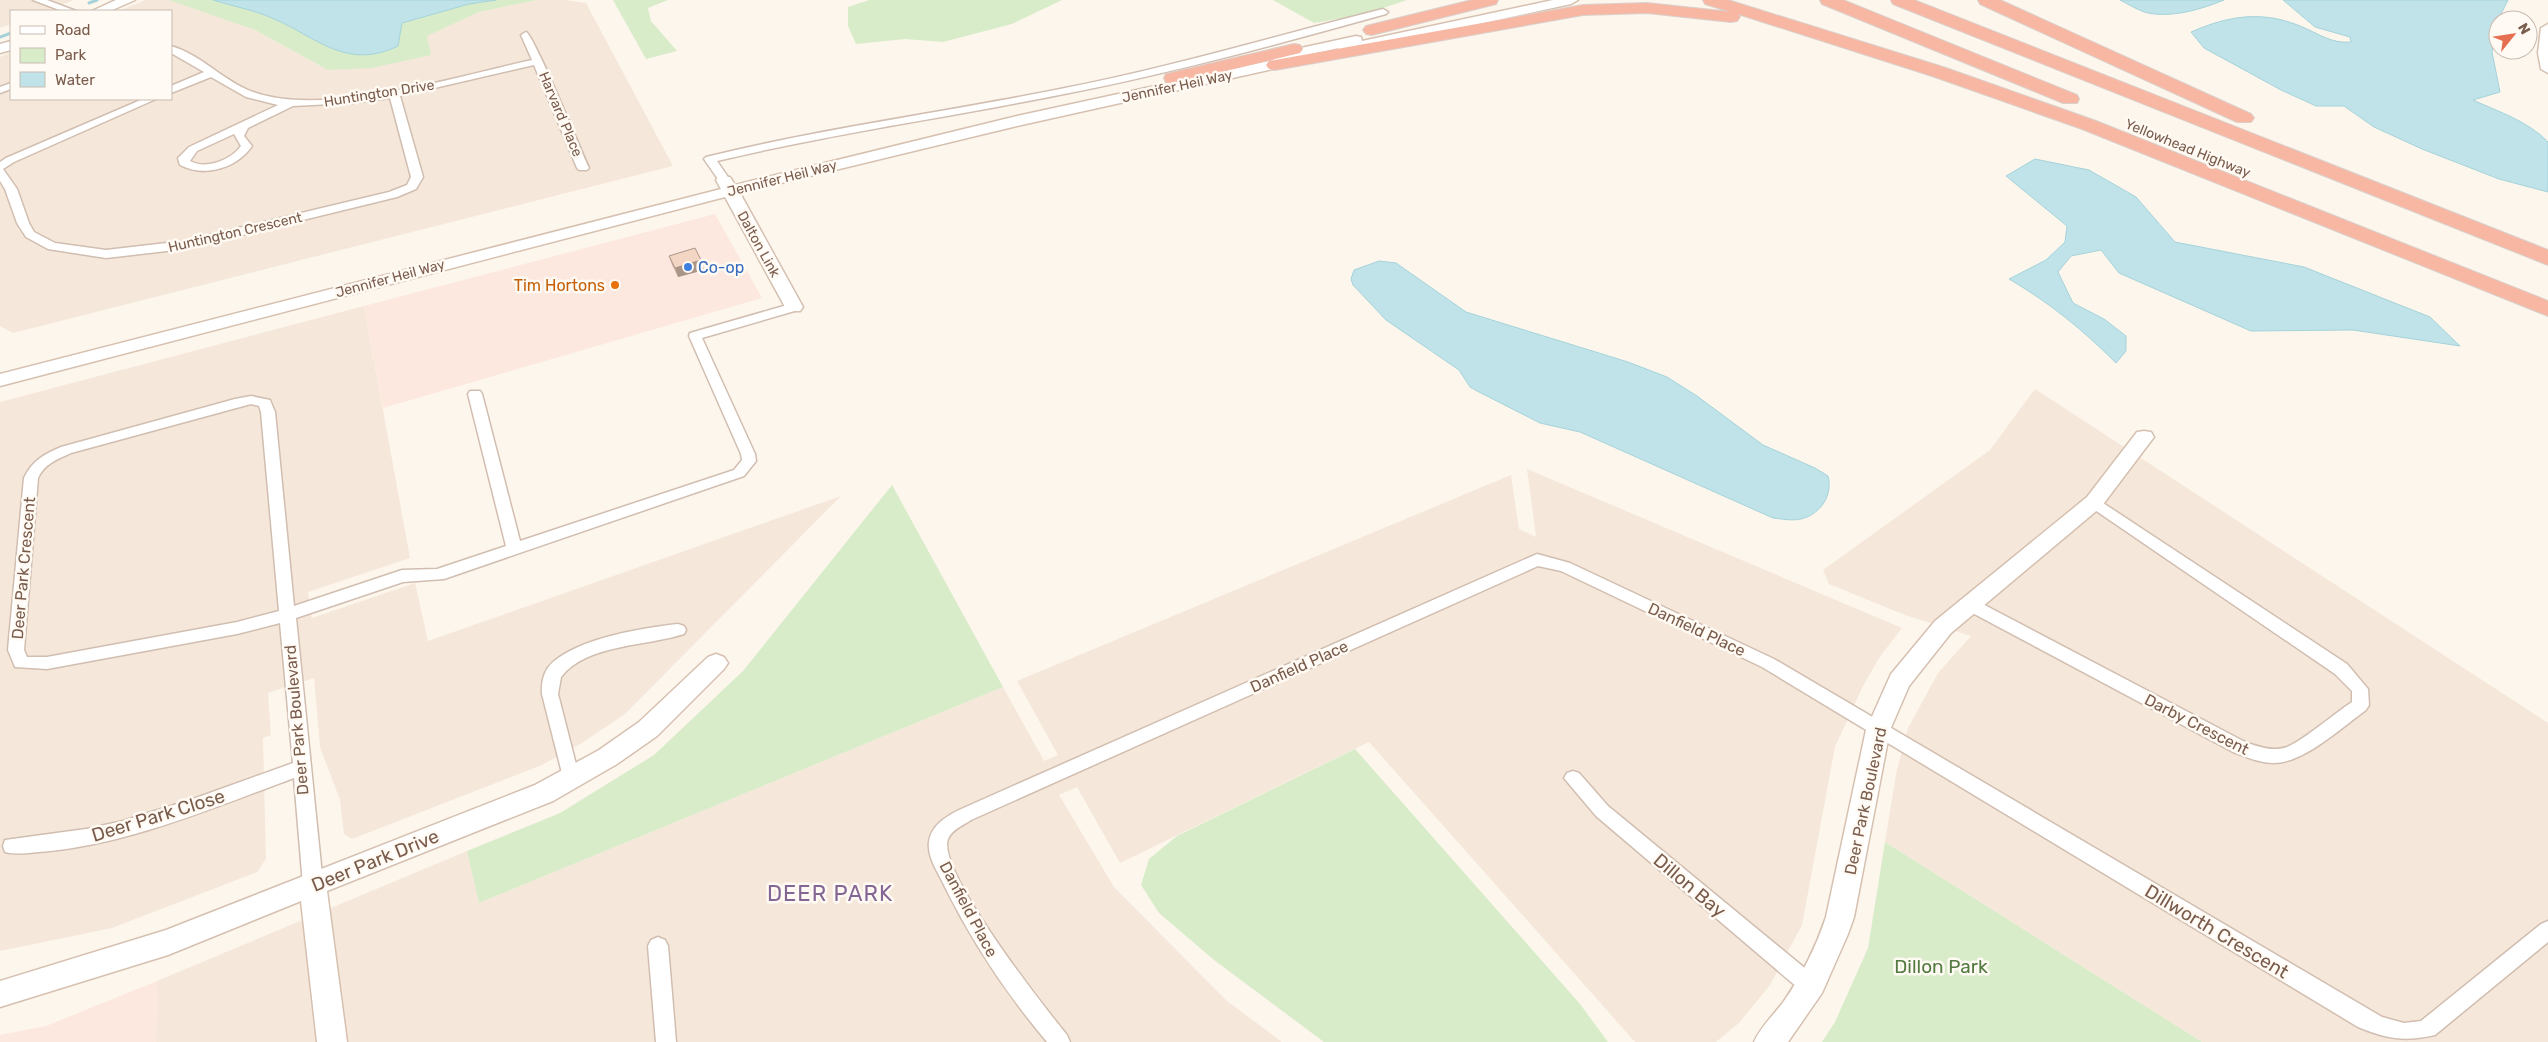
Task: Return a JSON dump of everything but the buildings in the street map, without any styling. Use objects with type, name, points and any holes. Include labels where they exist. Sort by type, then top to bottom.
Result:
[{"type":"highway","points":[[1174,78],[1449,12],[1490,0]]},
{"type":"highway","points":[[1711,0],[1881,53],[2013,97],[2173,157],[2548,309]]},
{"type":"highway","name":"Yellowhead Highway","points":[[1828,0],[2548,296]]},
{"type":"highway","name":"Yellowhead Highway","points":[[1899,0],[2548,258]]},
{"type":"highway","points":[[1986,0],[2192,95],[2548,246]]},
{"type":"highway","points":[[2014,0],[2192,95]]},
{"type":"highway","points":[[1276,65],[1564,13],[1616,8],[1655,8],[1719,14],[1769,26],[2013,97]]},
{"type":"main road","points":[[102,10],[128,0]]},
{"type":"main road","name":"Jennifer Heil Way","points":[[0,380],[952,126],[1542,0]]},
{"type":"main road","name":"Jennifer Heil Way","points":[[0,366],[727,185],[1571,0]]},
{"type":"main road","points":[[2548,28],[2545,45],[2548,69]]},
{"type":"main road","name":"Dalton Link","points":[[727,185],[794,307]]},
{"type":"main road","name":"Deer Park Boulevard","points":[[1769,1042],[1784,1025],[1811,986],[1833,938],[1840,916],[1878,730],[1899,682],[1931,640],[1969,604],[2094,502],[2144,437]]},
{"type":"main road","name":"Deer Park Drive","points":[[0,994],[168,942],[571,780],[608,757],[648,728],[716,663]]},
{"type":"main road","name":"Deer Park Boulevard","points":[[313,885],[332,1042]]},
{"type":"street","points":[[38,0],[68,10]]},
{"type":"street","name":"Jennifer Heil Way","points":[[727,185],[710,159],[807,137],[1015,101],[1127,78],[1383,12]]},
{"type":"street","name":"Harvard Place","points":[[526,34],[583,168]]},
{"type":"street","name":"Huntington Drive","points":[[172,49],[249,95],[290,103],[324,103],[394,93],[538,61]]},
{"type":"street","points":[[172,90],[213,72]]},
{"type":"street","name":"Huntington Crescent","points":[[0,172],[11,189],[26,229],[37,240],[52,246],[106,254],[184,245],[393,195],[412,187],[417,177],[394,93]]},
{"type":"street","points":[[0,167],[10,160],[149,100]]},
{"type":"street","points":[[243,126],[239,136],[247,146],[239,156],[208,167],[198,168],[184,163],[184,158],[193,149],[290,103]]},
{"type":"street","points":[[287,615],[402,576],[438,576],[728,478],[746,467],[750,461],[695,336],[794,307]]},
{"type":"street","points":[[475,394],[514,550]]},
{"type":"street","name":"Deer Park Boulevard","points":[[259,400],[264,404],[268,412],[300,768],[313,885]]},
{"type":"street","name":"Deer Park Crescent","points":[[259,400],[235,403],[66,450],[49,457],[36,467],[32,478],[17,657],[21,664],[47,663],[237,628],[287,615]]},
{"type":"street","name":"Darby Crescent","points":[[1969,604],[2239,747],[2263,755],[2286,755],[2295,751],[2360,705],[2360,689],[2341,669],[2094,502]]},
{"type":"street","name":"Danfield Place","points":[[1060,1042],[1011,983],[964,907],[943,863],[939,849],[941,833],[965,815],[1525,564],[1537,560],[1556,564],[1708,632],[1768,663],[1878,730]]},
{"type":"street","points":[[571,780],[550,694],[549,682],[554,674],[560,667],[576,657],[633,637],[678,630]]},
{"type":"street","name":"Dillworth Crescent","points":[[1878,730],[2365,1020],[2387,1029],[2411,1034],[2428,1028],[2548,930]]},
{"type":"street","name":"Deer Park Close","points":[[12,846],[66,842],[116,831],[300,768]]},
{"type":"street","name":"Dillon Bay","points":[[1573,778],[1602,811],[1811,986]]},
{"type":"street","points":[[658,946],[666,1042]]},
{"type":"shaded area","points":[[0,0],[74,0],[48,10],[10,10],[10,24],[0,28]]},
{"type":"shaded area","points":[[146,0],[169,0],[255,30],[328,70],[431,55],[426,36],[479,12],[537,0],[565,0],[586,3],[673,166],[13,333],[0,326],[0,57],[10,52],[10,100],[172,100],[172,10],[121,10]]},
{"type":"shaded area","points":[[715,214],[762,298],[383,408],[364,306]]},
{"type":"shaded area","points":[[364,306],[410,558],[308,592],[312,618],[415,583],[428,641],[841,496],[625,714],[582,743],[542,765],[352,839],[344,834],[340,800],[320,747],[314,678],[268,693],[271,735],[263,738],[266,859],[257,872],[112,928],[0,951],[0,402]]},
{"type":"shaded area","points":[[2035,389],[2548,723],[2548,1042],[2202,1042],[1885,842],[1896,774],[1908,728],[1938,673],[1971,636],[1905,615],[1829,584],[1823,570],[1990,450]]},
{"type":"shaded area","points":[[1527,469],[1902,628],[1879,658],[1863,686],[1835,747],[1802,925],[1770,985],[1739,1023],[1716,1042],[1635,1042],[1369,742],[1120,863],[1077,787],[1059,795],[1114,887],[1227,1001],[1282,1042],[156,1042],[157,981],[467,851],[479,903],[1003,687],[1044,761],[1058,755],[1017,681],[1511,475],[1519,529],[1536,537]]},
{"type":"shaded area","points":[[157,981],[156,1042],[0,1042],[0,1035],[46,1026]]},
{"type":"green space","points":[[169,0],[537,0],[479,12],[427,36],[431,55],[372,68],[328,70],[255,30]]},
{"type":"green space","points":[[613,0],[668,0],[648,8],[651,21],[677,51],[646,59]]},
{"type":"green space","points":[[869,0],[1062,0],[1012,24],[943,42],[905,39],[856,44],[848,26],[848,7]]},
{"type":"green space","points":[[1273,0],[1407,0],[1362,15],[1314,23]]},
{"type":"green space","points":[[892,485],[1003,687],[479,903],[467,851],[560,813],[654,755],[743,671]]},
{"type":"green space","points":[[1355,749],[1580,1004],[1608,1042],[1324,1042],[1214,960],[1159,913],[1141,885],[1149,859],[1177,836]]},
{"type":"green space","name":"Dillon Park","points":[[1885,842],[2202,1042],[1822,1042],[1835,1022],[1868,948]]},
{"type":"water","points":[[213,0],[496,0],[469,4],[402,23],[398,46],[380,53],[363,55],[347,53],[332,48],[265,15]]},
{"type":"water","points":[[2120,0],[2224,0],[2197,9],[2158,14],[2145,12]]},
{"type":"water","points":[[2283,0],[2508,0],[2503,10],[2488,10],[2488,60],[2494,60],[2500,92],[2473,100],[2532,128],[2548,142],[2548,192],[2499,179],[2422,149],[2374,127],[2344,106],[2316,106],[2281,90],[2204,48],[2191,32],[2231,19],[2258,17],[2286,21],[2331,40],[2351,42],[2350,37],[2315,27]]},
{"type":"water","points":[[2035,159],[2089,170],[2136,197],[2175,242],[2304,267],[2430,317],[2460,346],[2353,330],[2251,331],[2119,273],[2101,250],[2071,256],[2058,272],[2073,303],[2104,319],[2126,336],[2126,351],[2116,363],[2066,318],[2009,279],[2046,260],[2065,242],[2067,226],[2006,176]]},
{"type":"water","points":[[1379,261],[1396,263],[1466,312],[1628,362],[1667,377],[1697,396],[1763,445],[1815,468],[1828,476],[1829,490],[1824,503],[1814,513],[1801,519],[1773,518],[1580,432],[1540,423],[1477,391],[1470,387],[1459,370],[1386,320],[1353,285],[1351,279],[1354,270]]},
{"type":"waterway","points":[[89,3],[97,0]]},
{"type":"waterway","points":[[0,37],[10,33]]},
{"type":"place","name":"Co-op","points":[[688,267]]},
{"type":"place","name":"Tim Hortons","points":[[615,285]]},
{"type":"district","name":"DEER PARK","points":[[830,893]]}]
